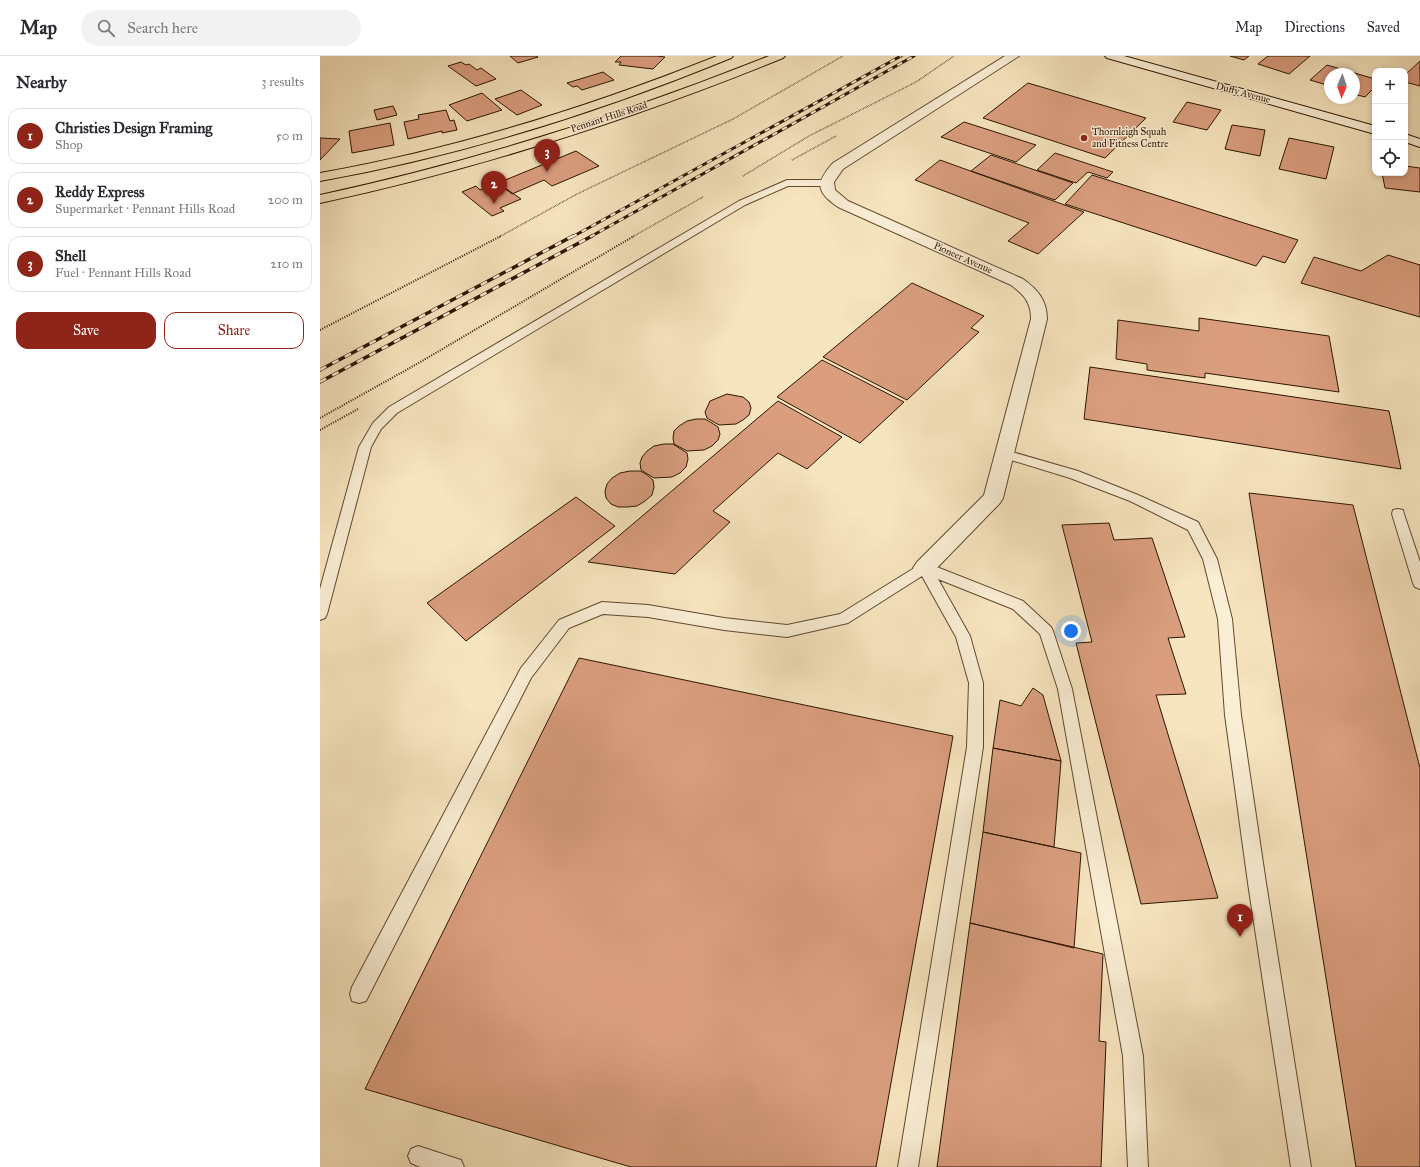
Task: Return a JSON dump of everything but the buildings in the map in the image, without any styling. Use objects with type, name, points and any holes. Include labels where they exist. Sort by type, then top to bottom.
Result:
[{"type":"highway","name":"Pennant Hills Road","points":[[320,177],[415,157],[489,138],[677,76],[727,56]]},
{"type":"highway","name":"Pennant Hills Road","points":[[320,199],[360,191],[513,149],[663,100],[744,71],[779,56]]},
{"type":"street","points":[[825,183],[829,175],[838,166],[1013,56]]},
{"type":"street","name":"Duffy Avenue","points":[[1111,56],[1372,129]]},
{"type":"street","points":[[1408,139],[1420,142]]},
{"type":"street","name":"Pioneer Avenue","points":[[825,183],[831,197],[843,204],[1017,282],[1030,291],[1037,301],[1040,309],[1039,319],[993,498],[924,568]]},
{"type":"lane","points":[[320,614],[365,447],[377,426],[393,410],[742,202],[787,183],[825,183]]},
{"type":"lane","points":[[1005,454],[1074,474],[1134,498],[1193,526],[1210,559],[1225,618],[1235,730],[1301,1167]]},
{"type":"lane","points":[[1398,514],[1420,583]]},
{"type":"lane","points":[[359,994],[526,673],[564,624],[602,608],[648,611],[724,624],[787,632],[843,619],[924,568]]},
{"type":"lane","points":[[908,1167],[975,747],[976,683],[963,636],[924,568]]},
{"type":"lane","points":[[924,568],[1018,605],[1046,631],[1065,689],[1133,1056],[1138,1167]]},
{"type":"lane","points":[[418,1156],[454,1167]]},
{"type":"path","points":[[320,330],[511,231],[577,194],[733,119],[843,56]]},
{"type":"railway","points":[[572,237],[901,56]]},
{"type":"railway","points":[[590,237],[914,56]]},
{"type":"railway","points":[[320,370],[573,236]]},
{"type":"railway","points":[[320,382],[592,236]]},
{"type":"place","name":"Thornleigh Squah and Fitness Centre","points":[[1084,138]]},
{"type":"place","name":"Shell","points":[[547,172]]},
{"type":"place","name":"Reddy Express","points":[[494,204]]},
{"type":"place","name":"Christies Design Framing","points":[[1240,937]]}]
